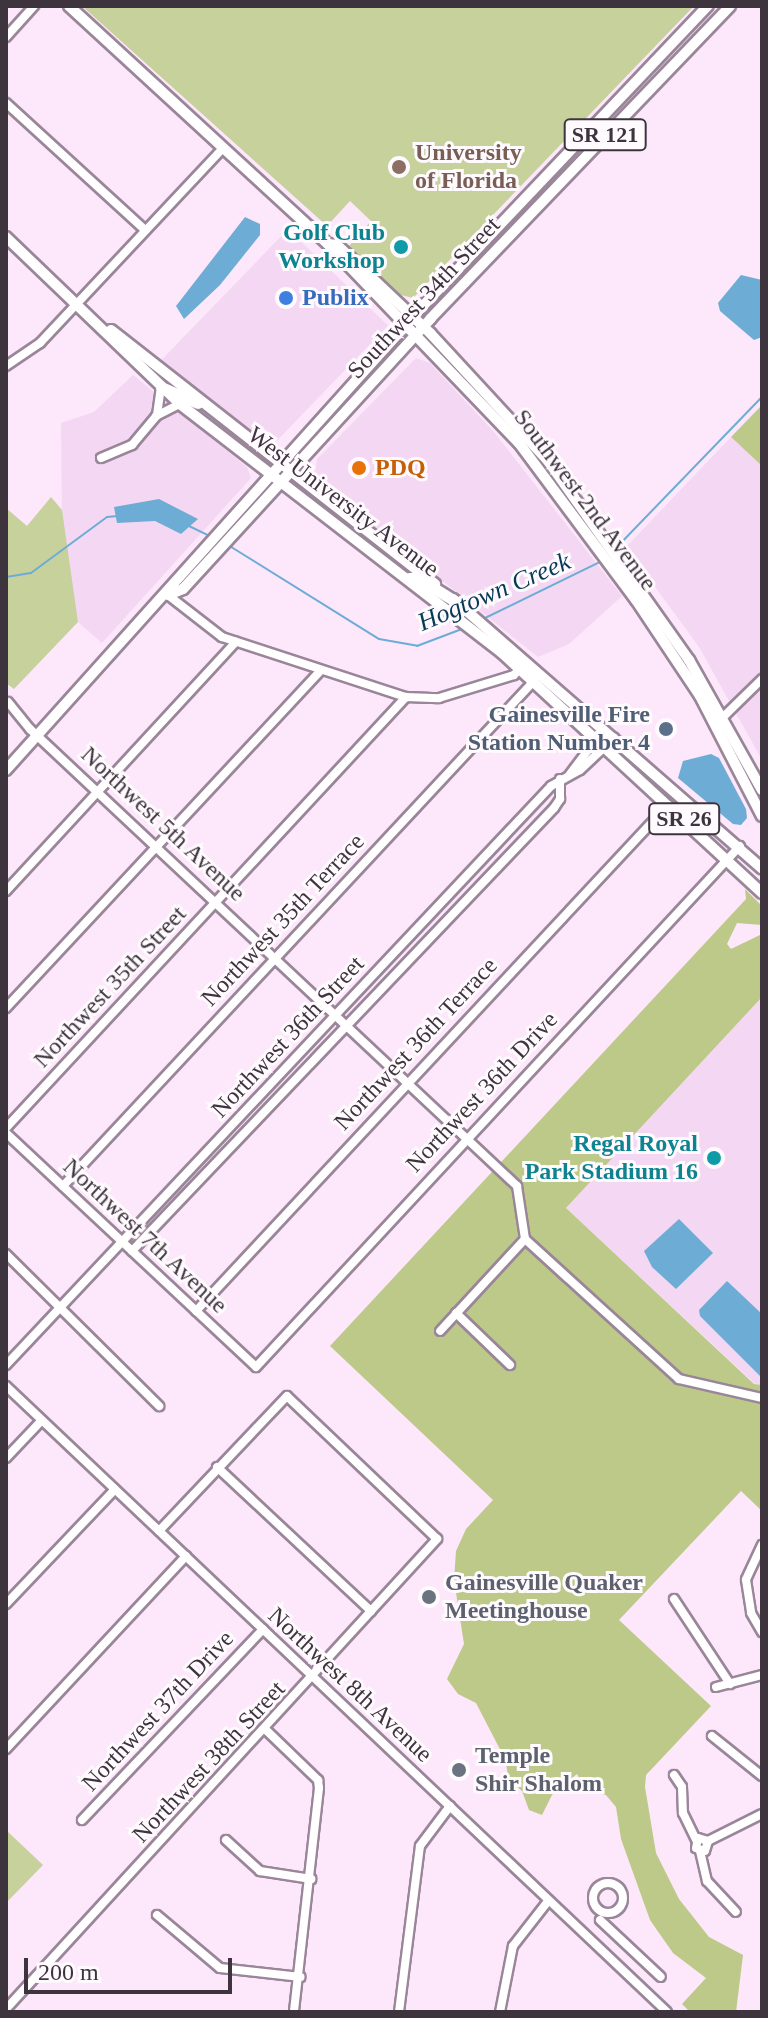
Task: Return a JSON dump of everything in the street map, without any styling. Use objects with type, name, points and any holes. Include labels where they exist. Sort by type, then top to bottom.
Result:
[{"type":"highway","points":[[161,387],[198,403]]},
{"type":"highway","points":[[409,578],[418,578],[454,607]]},
{"type":"main road","name":"Southwest 2nd Avenue","points":[[69,6],[328,244],[337,245],[500,406],[596,534],[623,562],[762,790]]},
{"type":"main road","name":"Southwest 34th Street","points":[[275,468],[410,320],[708,6]]},
{"type":"main road","name":"Southwest 34th Street","points":[[287,477],[420,330],[730,6]]},
{"type":"main road","name":"West University Avenue","points":[[6,237],[180,404],[287,477],[524,665],[605,738],[668,805],[762,893]]},
{"type":"main road","name":"West University Avenue","points":[[78,304],[275,468]]},
{"type":"main road","name":"SR 121","points":[[168,595],[172,580],[275,468]]},
{"type":"main road","name":"West University Avenue","points":[[287,477],[409,578]]},
{"type":"main road","name":"SR 121","points":[[6,770],[168,595],[183,589],[287,477]]},
{"type":"main road","name":"Southwest 2nd Avenue","points":[[596,534],[613,569],[720,720],[725,741],[762,816]]},
{"type":"main road","name":"West University Avenue","points":[[524,665],[534,681],[740,846],[762,869]]},
{"type":"main road","points":[[725,741],[750,767]]},
{"type":"street","points":[[6,37],[34,6]]},
{"type":"street","points":[[6,103],[145,230]]},
{"type":"street","points":[[6,366],[40,343],[223,148]]},
{"type":"street","points":[[156,416],[161,387]]},
{"type":"street","points":[[101,458],[132,445],[156,416],[180,404]]},
{"type":"street","points":[[168,595],[207,628],[236,642],[319,672],[406,697],[439,698],[524,665]]},
{"type":"street","points":[[6,891],[236,642]]},
{"type":"street","points":[[6,1008],[319,672]]},
{"type":"street","points":[[720,720],[762,679]]},
{"type":"street","name":"Northwest 35th Terrace","points":[[63,1186],[534,681]]},
{"type":"street","name":"Northwest 35th Street","points":[[6,1131],[406,697]]},
{"type":"street","name":"Northwest 5th Avenue","points":[[8,702],[38,736],[409,1081],[517,1186],[525,1239]]},
{"type":"street","name":"Northwest 36th Street","points":[[6,1365],[560,779],[570,774],[605,738]]},
{"type":"street","points":[[132,1251],[554,808],[560,799],[560,779]]},
{"type":"street","name":"Northwest 36th Terrace","points":[[196,1311],[668,805]]},
{"type":"street","name":"Northwest 36th Drive","points":[[256,1367],[740,846]]},
{"type":"street","points":[[445,900],[456,911]]},
{"type":"street","name":"Northwest 7th Avenue","points":[[6,1131],[256,1367]]},
{"type":"street","points":[[440,1331],[525,1239],[679,1379],[762,1398]]},
{"type":"street","points":[[6,1254],[58,1310],[159,1406]]},
{"type":"street","points":[[456,1313],[510,1365]]},
{"type":"street","name":"Northwest 8th Avenue","points":[[6,1386],[667,2012]]},
{"type":"street","name":"Northwest 38th Street","points":[[6,2009],[437,1539],[287,1396],[217,1467]]},
{"type":"street","points":[[6,1458],[42,1420]]},
{"type":"street","points":[[159,1531],[217,1467],[371,1611]]},
{"type":"street","points":[[6,1604],[115,1489]]},
{"type":"street","points":[[762,1545],[746,1580],[748,1602],[762,1632]]},
{"type":"street","points":[[6,1749],[186,1556]]},
{"type":"street","points":[[674,1599],[730,1684]]},
{"type":"street","name":"Northwest 37th Drive","points":[[82,1820],[263,1629]]},
{"type":"street","points":[[716,1687],[762,1675]]},
{"type":"street","points":[[265,1729],[318,1780],[311,1879],[294,2012]]},
{"type":"street","points":[[712,1736],[762,1776]]},
{"type":"street","points":[[674,1775],[682,1787],[683,1813],[700,1851],[707,1881],[736,1912]]},
{"type":"street","points":[[399,2012],[420,1846],[450,1806]]},
{"type":"street","points":[[696,1840],[708,1841],[762,1814]]},
{"type":"street","points":[[226,1840],[260,1871],[311,1879]]},
{"type":"street","points":[[700,1851],[707,1849],[708,1841]]},
{"type":"street","points":[[500,2012],[513,1946],[549,1900]]},
{"type":"street","points":[[157,1915],[220,1968],[300,1977]]},
{"type":"street","points":[[586,1934],[601,1916],[661,1977]]},
{"type":"shaded area","points":[[288,229],[388,326],[260,458],[160,361]]},
{"type":"shaded area","points":[[416,358],[430,363],[494,432],[622,596],[569,644],[538,657],[314,479],[317,459]]},
{"type":"shaded area","points":[[133,375],[247,467],[251,478],[102,643],[78,622],[62,524],[61,423],[94,412]]},
{"type":"shaded area","points":[[731,437],[762,466],[762,760],[699,647],[626,547]]},
{"type":"shaded area","points":[[762,997],[762,1385],[755,1384],[566,1208]]},
{"type":"green space","name":"University of Florida","points":[[82,6],[694,6],[413,298],[401,295],[349,246],[371,221],[350,201],[327,226]]},
{"type":"green space","points":[[762,405],[762,466],[731,437]]},
{"type":"green space","points":[[51,497],[62,510],[78,622],[14,689],[6,683],[6,508],[27,526]]},
{"type":"green space","points":[[745,889],[762,906],[762,925],[737,923],[727,944],[731,949],[762,934],[762,997],[566,1208],[754,1384],[762,1385],[762,1511],[741,1491],[619,1620],[711,1706],[646,1775],[645,1787],[656,1853],[679,1899],[709,1937],[743,1955],[736,2012],[690,2012],[682,2004],[706,1978],[673,1953],[650,1920],[621,1839],[616,1807],[606,1795],[585,1789],[577,1774],[552,1795],[542,1815],[529,1810],[522,1791],[509,1780],[505,1759],[476,1703],[458,1694],[447,1679],[464,1644],[454,1580],[456,1551],[466,1529],[493,1500],[330,1346],[746,899]]},
{"type":"green space","points":[[6,1830],[43,1865],[6,1903]]},
{"type":"water","points":[[245,217],[260,224],[260,235],[220,285],[184,319],[176,306]]},
{"type":"water","points":[[741,275],[762,280],[762,337],[754,340],[720,311],[718,303]]},
{"type":"water","points":[[159,499],[198,519],[181,534],[155,521],[117,523],[114,507]]},
{"type":"water","points":[[711,754],[719,758],[746,809],[747,818],[741,825],[733,824],[678,778],[683,761]]},
{"type":"water","points":[[679,1219],[713,1253],[676,1289],[652,1267],[644,1251]]},
{"type":"water","points":[[727,1281],[762,1314],[762,1378],[700,1316],[699,1310]]},
{"type":"waterway","name":"Hogtown Creek","points":[[616,548],[762,397]]},
{"type":"waterway","points":[[6,577],[31,573],[107,517],[118,516]]},
{"type":"waterway","name":"Hogtown Creek","points":[[189,526],[212,537]]},
{"type":"waterway","name":"Hogtown Creek","points":[[228,545],[379,639],[417,646],[462,629]]},
{"type":"waterway","name":"Hogtown Creek","points":[[483,619],[602,561]]},
{"type":"place","name":"University of Florida","points":[[399,167]]},
{"type":"place","name":"Golf Club Workshop","points":[[401,247]]},
{"type":"place","name":"Publix","points":[[286,298]]},
{"type":"place","name":"PDQ","points":[[359,468]]},
{"type":"place","name":"Gainesville Fire Station Number 4","points":[[666,729]]},
{"type":"place","name":"Regal Royal Park Stadium 16","points":[[714,1158]]},
{"type":"place","name":"Gainesville Quaker Meetinghouse","points":[[429,1597]]},
{"type":"place","name":"Temple Shir Shalom","points":[[459,1770]]}]
